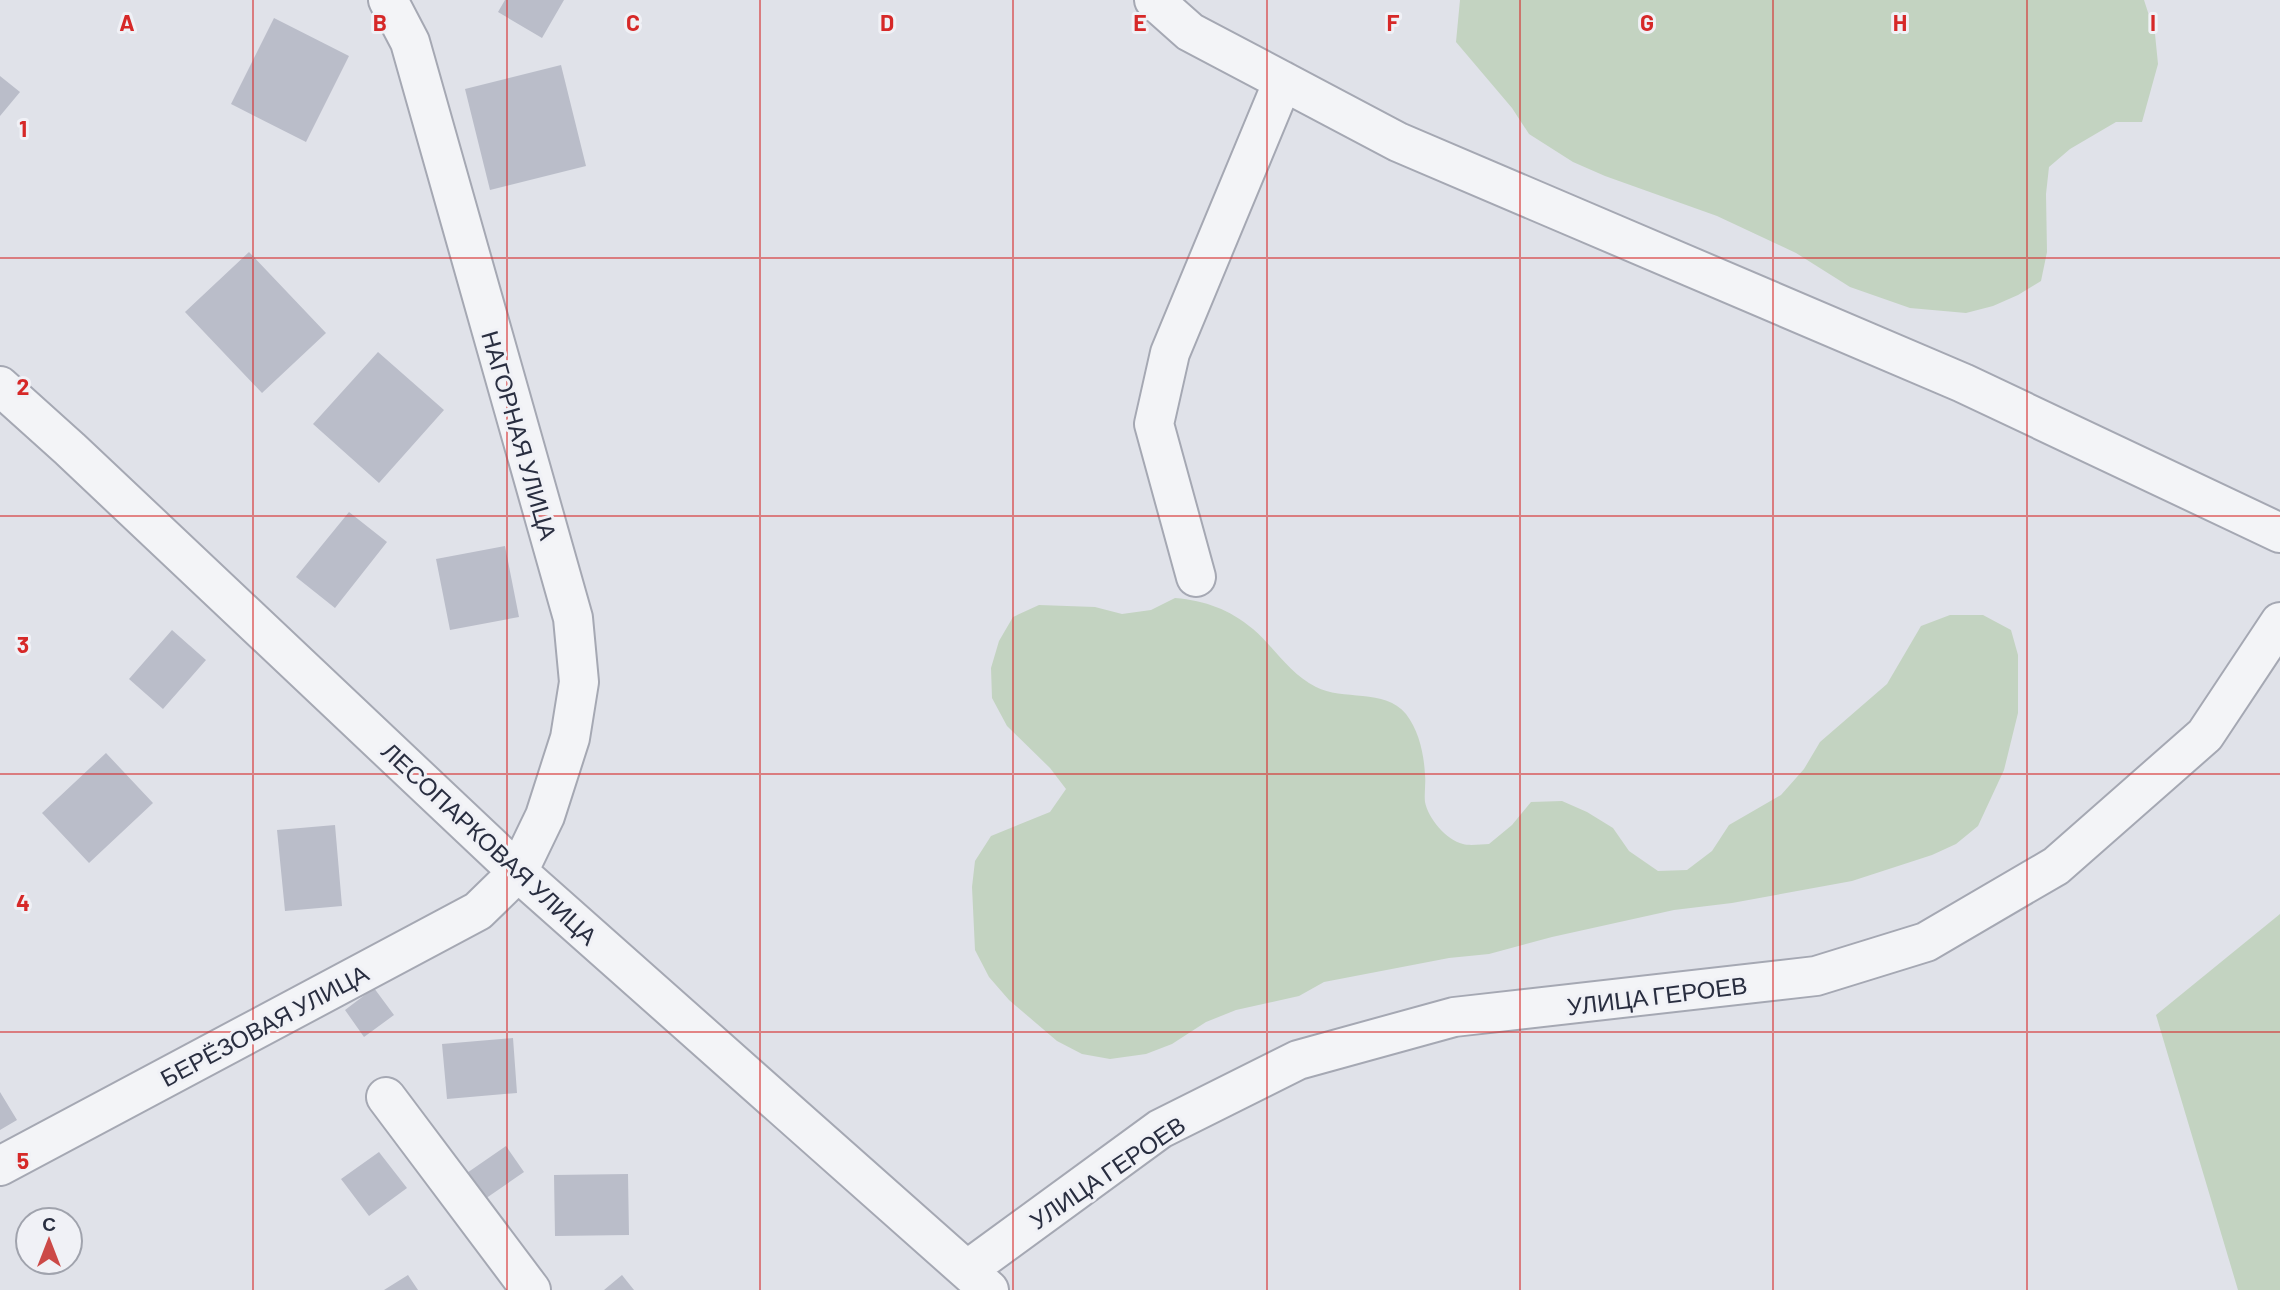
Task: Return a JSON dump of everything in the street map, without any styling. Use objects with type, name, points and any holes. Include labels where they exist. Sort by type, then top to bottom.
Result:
[{"type":"street","name":"НАГОРНАЯ УЛИЦА","points":[[388,0],[410,43],[573,618],[579,682],[570,738],[545,816],[518,872]]},
{"type":"street","points":[[1154,0],[1190,32],[1398,142],[1963,383],[2280,533]]},
{"type":"street","points":[[1196,577],[1154,424],[1170,353],[1283,81]]},
{"type":"street","name":"ЛЕСОПАРКОВАЯ УЛИЦА","points":[[0,386],[518,872],[978,1280]]},
{"type":"street","name":"УЛИЦА ГЕРОЕВ","points":[[978,1280],[1160,1129],[1298,1060],[1454,1017],[1816,976],[1926,942],[2056,866],[2205,735],[2280,622]]},
{"type":"street","name":"БЕРЁЗОВАЯ УЛИЦА","points":[[0,1166],[478,911],[518,872]]},
{"type":"street","points":[[386,1097],[531,1290]]},
{"type":"green space","points":[[1460,0],[2144,0],[2155,34],[2158,64],[2142,122],[2116,122],[2070,149],[2049,167],[2046,194],[2047,252],[2041,281],[1993,306],[1966,313],[1910,308],[1850,287],[1796,253],[1717,216],[1573,162],[1529,134],[1512,108],[1456,42]]},
{"type":"green space","points":[[1175,598],[1207,604],[1235,616],[1261,636],[1298,675],[1316,687],[1375,698],[1397,706],[1411,721],[1420,743],[1425,799],[1430,815],[1439,828],[1457,842],[1469,845],[1489,844],[1512,825],[1531,802],[1562,801],[1613,828],[1629,851],[1658,871],[1687,870],[1712,851],[1729,825],[1781,795],[1804,769],[1820,742],[1887,684],[1921,626],[1950,615],[1983,615],[2011,630],[2018,655],[2018,713],[2004,770],[1978,826],[1956,844],[1932,855],[1852,881],[1732,903],[1674,910],[1489,954],[1449,958],[1324,982],[1299,996],[1236,1010],[1206,1022],[1172,1044],[1146,1054],[1110,1059],[1082,1054],[1057,1041],[1009,1000],[989,977],[975,950],[972,887],[975,861],[991,836],[1050,812],[1066,789],[1050,768],[1007,726],[992,698],[991,668],[999,641],[1013,617],[1039,605],[1095,607],[1122,614],[1151,610]]},
{"type":"green space","points":[[2280,914],[2280,1290],[2238,1290],[2156,1015]]},
{"type":"building","points":[[505,0],[564,0],[542,38],[498,12]]},
{"type":"building","points":[[274,18],[349,56],[306,142],[231,104]]},
{"type":"building","points":[[561,65],[586,166],[490,190],[465,89]]},
{"type":"building","points":[[0,76],[20,92],[0,116]]},
{"type":"building","points":[[249,252],[326,333],[262,393],[185,312]]},
{"type":"building","points":[[378,352],[444,410],[379,483],[313,424]]},
{"type":"building","points":[[349,512],[387,542],[335,608],[296,577]]},
{"type":"building","points":[[505,546],[519,617],[450,630],[436,559]]},
{"type":"building","points":[[172,630],[206,660],[163,709],[129,679]]},
{"type":"building","points":[[106,753],[153,803],[89,863],[42,813]]},
{"type":"building","points":[[335,825],[342,906],[285,911],[277,830]]},
{"type":"building","points":[[374,988],[394,1015],[364,1037],[345,1010]]},
{"type":"building","points":[[513,1038],[517,1093],[447,1099],[442,1044]]},
{"type":"building","points":[[0,1092],[17,1120],[0,1130]]},
{"type":"building","points":[[506,1146],[524,1172],[482,1201],[464,1175]]},
{"type":"building","points":[[379,1152],[407,1188],[369,1216],[341,1179]]},
{"type":"building","points":[[628,1174],[629,1235],[555,1236],[554,1175]]},
{"type":"building","points":[[408,1275],[418,1290],[384,1290]]},
{"type":"building","points":[[622,1275],[634,1290],[604,1290]]}]
